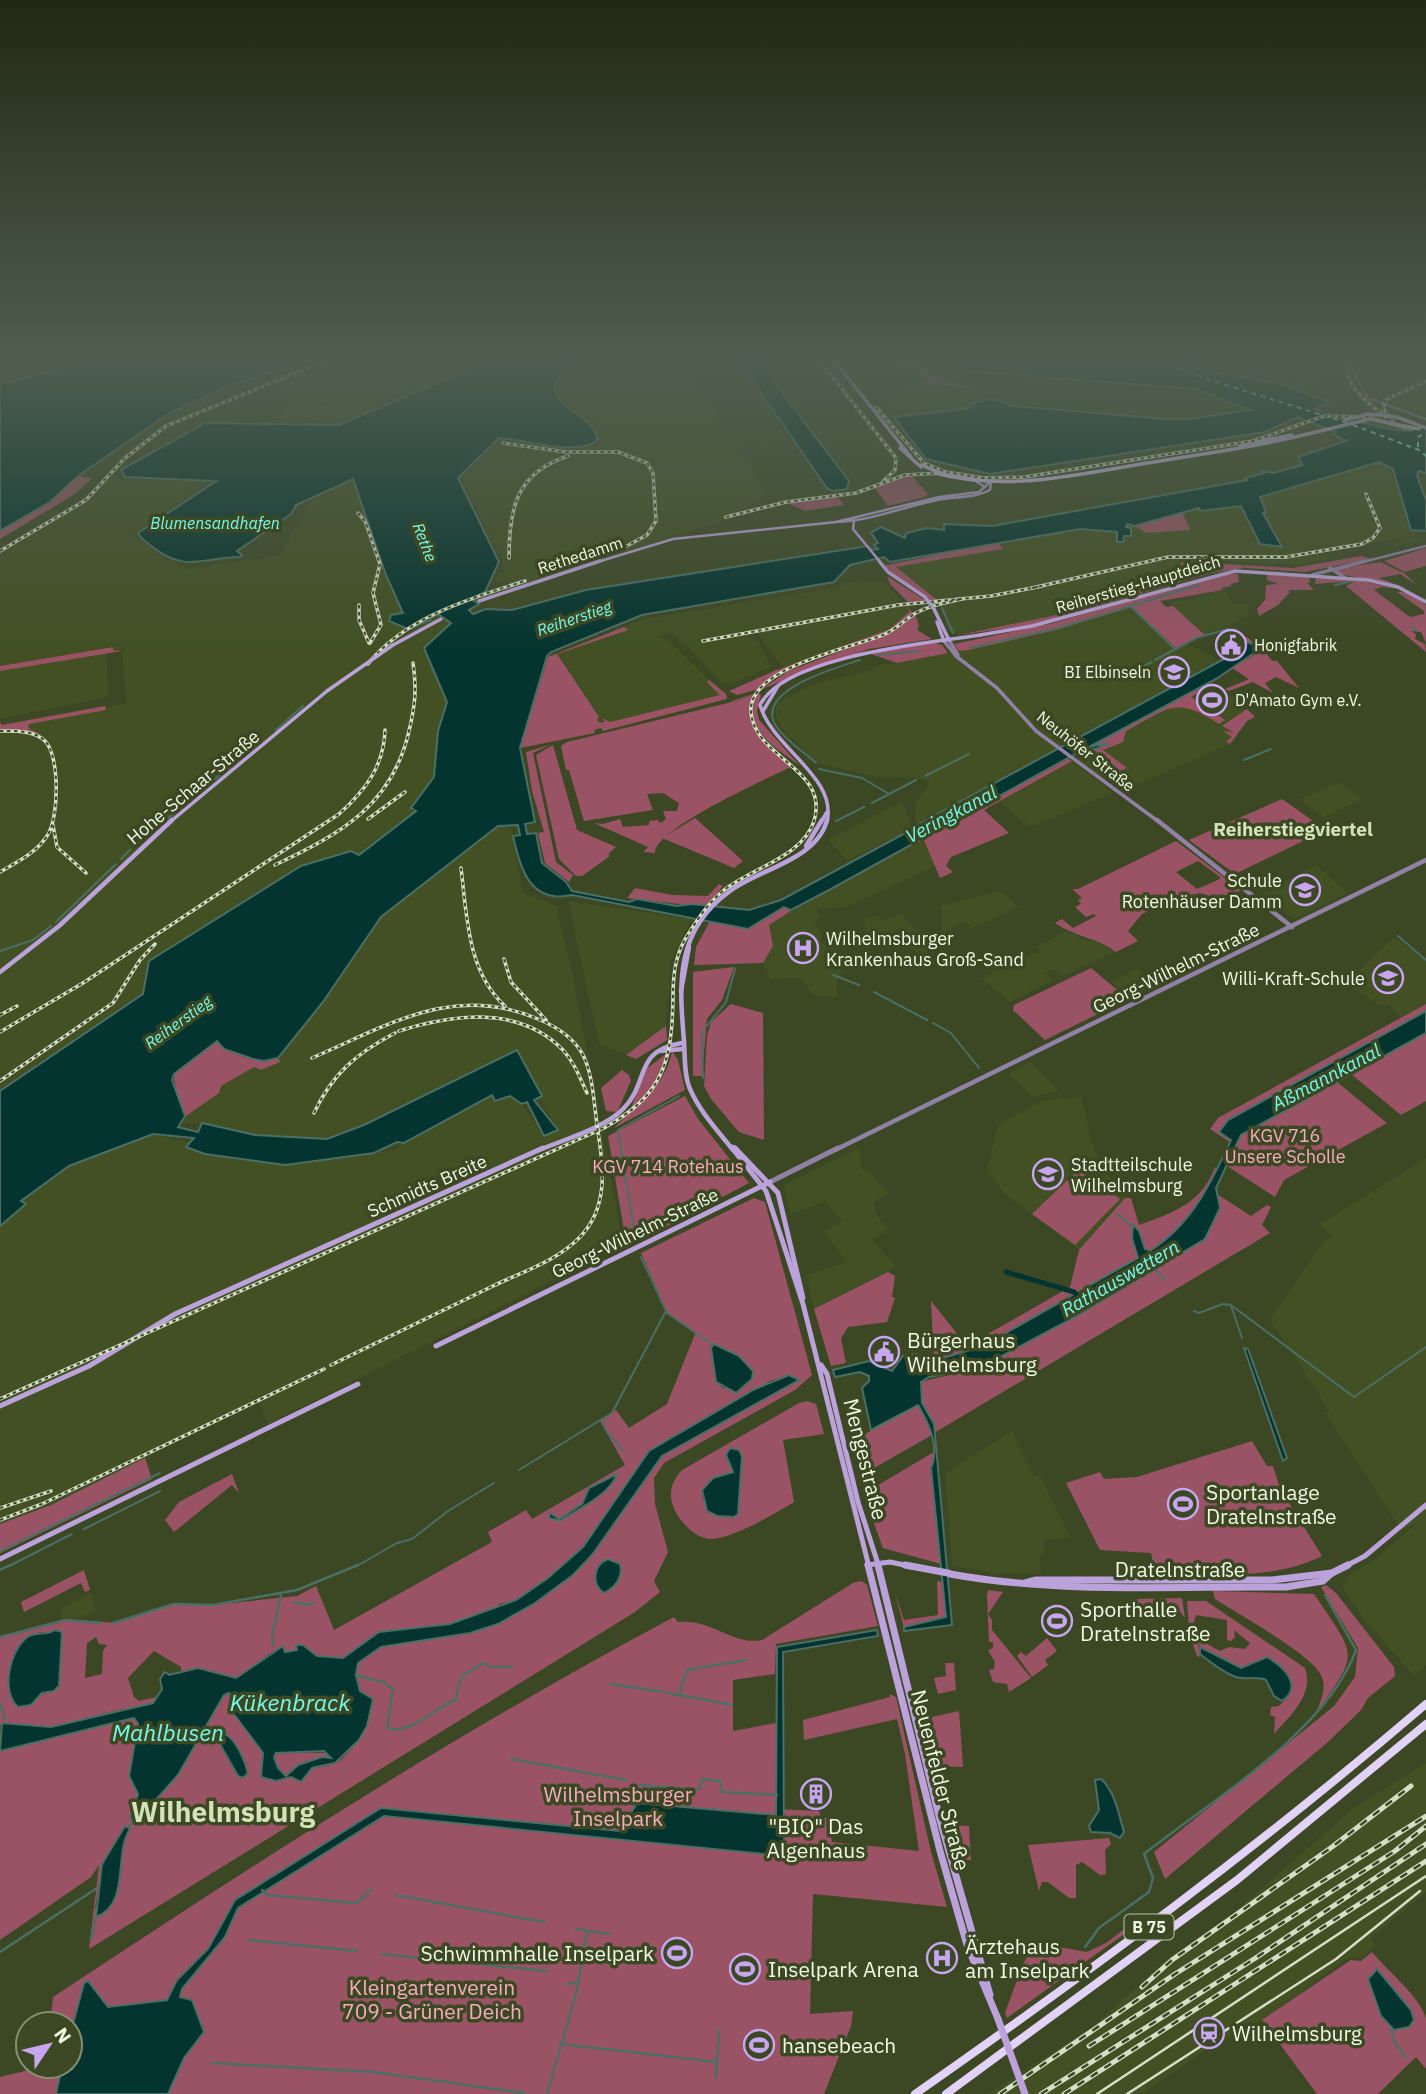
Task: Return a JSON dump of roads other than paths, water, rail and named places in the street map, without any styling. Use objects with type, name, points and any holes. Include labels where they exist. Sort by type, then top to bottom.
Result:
[{"type":"highway","name":"B 75","points":[[915,2094],[1205,1886],[1426,1704]]},
{"type":"highway","name":"B 75","points":[[946,2094],[1049,2021],[1237,1880],[1426,1724]]},
{"type":"main road","points":[[907,456],[911,461],[939,475],[990,484],[1177,456]]},
{"type":"main road","points":[[912,456],[916,461],[950,476],[990,484],[1037,479]]},
{"type":"main road","points":[[836,522],[854,522],[871,515],[926,502],[978,493],[990,484]]},
{"type":"main road","points":[[836,522],[936,497],[978,493]]},
{"type":"main road","points":[[854,522],[863,515]]},
{"type":"main road","points":[[845,520],[854,522]]},
{"type":"main road","name":"Rethedamm","points":[[479,601],[662,541],[836,522]]},
{"type":"main road","name":"Neuhöfer Straße","points":[[854,522],[857,534],[868,550],[891,575],[925,597],[934,609],[946,639]]},
{"type":"main road","name":"Reiherstieg-Hauptdeich","points":[[946,639],[1032,626],[1222,572],[1251,570],[1312,575]]},
{"type":"main road","points":[[1312,575],[1344,577],[1398,587],[1426,602]]},
{"type":"main road","name":"Hohe-Schaar-Straße","points":[[0,972],[59,926],[145,843],[327,691],[411,633],[440,620]]},
{"type":"main road","name":"Reiherstieg-Hauptdeich","points":[[682,1046],[681,995],[689,945],[700,927],[718,902],[740,884],[801,852],[817,832],[828,810],[825,792],[818,779],[768,727],[763,716],[769,695],[787,680],[869,651],[981,635]]},
{"type":"main road","points":[[682,1046],[684,1073],[692,1095],[732,1146],[770,1182]]},
{"type":"main road","name":"Schmidts Breite","points":[[0,1406],[89,1366],[134,1336],[175,1314],[613,1118],[630,1102],[641,1066],[657,1051],[682,1046]]},
{"type":"main road","name":"Mengestraße","points":[[732,1146],[769,1198],[820,1365],[821,1385],[867,1565]]},
{"type":"main road","name":"Mengestraße","points":[[770,1182],[782,1209],[803,1304]]},
{"type":"main road","name":"Georg-Wilhelm-Straße","points":[[436,1346],[770,1182]]},
{"type":"main road","name":"Mengestraße","points":[[820,1365],[828,1377],[858,1502],[878,1563]]},
{"type":"main road","points":[[0,1559],[358,1384]]},
{"type":"main road","name":"Dratelnstraße","points":[[867,1565],[890,1562],[993,1582],[1294,1587],[1324,1581],[1332,1573],[1365,1556],[1426,1505]]},
{"type":"main road","name":"Neuenfelder Straße","points":[[878,1563],[939,1816],[991,2000],[1025,2094]]},
{"type":"main road","name":"Neuenfelder Straße","points":[[867,1565],[950,1889],[975,1967],[991,2000]]},
{"type":"street","name":"Reiherstieg-Hauptdeich","points":[[1312,575],[1330,568],[1379,560],[1426,546]]},
{"type":"street","points":[[1330,568],[1332,572],[1344,577]]},
{"type":"street","name":"Neuhöfer Straße","points":[[946,639],[963,661],[992,683],[1032,727],[1293,927]]},
{"type":"street","name":"Georg-Wilhelm-Straße","points":[[770,1182],[1426,860]]},
{"type":"water","points":[[0,456],[107,456],[78,476],[50,502],[0,531]]},
{"type":"water","points":[[147,456],[481,456],[458,478],[499,562],[485,592],[471,599],[479,604],[469,610],[473,614],[486,609],[512,610],[586,590],[868,546],[872,550],[878,549],[874,545],[878,543],[871,533],[881,527],[905,538],[906,533],[927,528],[944,530],[944,524],[992,526],[1247,480],[1245,478],[1264,473],[1262,471],[1273,473],[1302,465],[1298,457],[1302,456],[1426,456],[1426,473],[1419,471],[1417,475],[1426,500],[1426,531],[1411,530],[1393,469],[1379,462],[1260,497],[1266,512],[1263,513],[1282,547],[1260,544],[1241,506],[1200,511],[1199,508],[1134,526],[1127,524],[1126,527],[1131,528],[1131,536],[1124,536],[1123,542],[1117,542],[1117,532],[1080,529],[890,562],[884,557],[850,565],[834,582],[642,615],[551,652],[547,656],[520,748],[535,822],[525,824],[527,834],[536,833],[542,863],[566,882],[572,891],[629,902],[637,899],[677,906],[692,904],[749,910],[781,900],[909,831],[920,829],[919,824],[1237,652],[1243,646],[1242,640],[1252,644],[1257,651],[1216,679],[1089,747],[1109,743],[1096,749],[1086,748],[831,889],[791,910],[784,907],[748,929],[572,895],[546,894],[530,882],[524,872],[513,836],[520,835],[518,825],[498,826],[381,917],[323,1002],[278,1058],[264,1061],[253,1059],[224,1049],[217,1041],[174,1074],[172,1080],[185,1116],[178,1127],[198,1132],[202,1123],[255,1135],[327,1139],[364,1125],[517,1050],[542,1096],[534,1100],[558,1130],[544,1136],[527,1102],[522,1104],[510,1096],[495,1101],[492,1095],[404,1143],[397,1142],[374,1153],[285,1165],[205,1154],[186,1147],[194,1138],[153,1134],[69,1166],[21,1201],[26,1204],[0,1226],[0,1091],[143,994],[149,961],[301,866],[351,851],[359,855],[416,811],[411,808],[434,777],[438,731],[447,702],[424,648],[451,623],[438,614],[429,618],[431,620],[408,629],[389,621],[391,615],[403,613],[386,575],[353,479],[296,505],[291,514],[237,551],[242,555],[240,557],[186,562],[165,556],[138,533],[216,481],[125,477],[121,470]]},
{"type":"water","points":[[804,456],[830,456],[849,481],[847,489],[832,491],[826,487]]},
{"type":"water","points":[[924,456],[1110,456],[990,474],[926,459]]},
{"type":"water","points":[[1426,1011],[1426,1033],[1241,1135],[1216,1188],[1220,1208],[1205,1239],[1075,1317],[979,1368],[929,1377],[921,1382],[922,1403],[934,1424],[952,1625],[904,1631],[904,1627],[946,1617],[931,1468],[934,1452],[932,1435],[918,1405],[871,1430],[862,1388],[869,1381],[869,1376],[860,1372],[835,1377],[833,1370],[869,1361],[892,1371],[903,1356],[917,1354],[927,1361],[934,1361],[983,1346],[1138,1258],[1132,1238],[1133,1225],[1139,1231],[1145,1249],[1150,1251],[1178,1228],[1208,1187],[1231,1140],[1219,1132],[1228,1120]]},
{"type":"water","points":[[714,1344],[739,1356],[753,1371],[752,1379],[736,1393],[716,1382],[711,1348]]},
{"type":"water","points":[[1244,1348],[1248,1349],[1287,1458],[1283,1461]]},
{"type":"water","points":[[789,1375],[799,1380],[662,1456],[592,1555],[573,1575],[535,1603],[498,1624],[470,1633],[381,1647],[358,1663],[356,1675],[360,1691],[373,1699],[367,1726],[359,1740],[335,1763],[312,1768],[301,1782],[291,1777],[276,1781],[261,1777],[263,1753],[233,1713],[232,1696],[229,1693],[224,1695],[178,1775],[136,1822],[130,1818],[138,1794],[129,1776],[138,1724],[134,1718],[0,1751],[2,1723],[51,1727],[153,1703],[162,1689],[160,1679],[165,1672],[169,1675],[198,1668],[236,1678],[283,1646],[285,1652],[297,1650],[296,1645],[303,1645],[317,1656],[343,1658],[379,1632],[450,1624],[516,1600],[548,1578],[583,1547],[649,1451],[755,1389]],"holes":[[[324,1751],[331,1758],[322,1757],[298,1765],[286,1776],[278,1768],[274,1757],[276,1753]]]},
{"type":"water","points":[[730,1448],[739,1450],[742,1456],[738,1514],[734,1517],[717,1516],[707,1511],[702,1490],[713,1478],[733,1472],[726,1455]]},
{"type":"water","points":[[617,1474],[608,1489],[584,1506],[560,1521],[549,1518],[550,1513],[559,1519],[582,1504],[589,1488]]},
{"type":"water","points":[[608,1559],[620,1564],[621,1573],[615,1585],[604,1593],[597,1585],[596,1575],[599,1566]]},
{"type":"water","points":[[55,1630],[62,1632],[59,1686],[54,1691],[42,1693],[31,1705],[18,1707],[9,1691],[12,1660],[22,1642],[29,1636]]},
{"type":"water","points":[[877,1630],[878,1636],[783,1652],[784,1856],[384,1816],[238,1908],[225,1937],[182,1989],[180,1997],[192,2000],[204,2032],[184,2058],[168,2094],[56,2094],[59,2080],[84,2080],[84,2010],[77,2010],[84,1983],[88,1981],[108,2007],[167,2000],[177,1980],[208,1949],[235,1900],[381,1808],[620,1831],[637,1803],[776,1815],[777,1647]]},
{"type":"water","points":[[1200,1647],[1241,1668],[1267,1657],[1289,1677],[1291,1689],[1288,1695],[1282,1701],[1274,1696],[1266,1680],[1240,1678],[1227,1673],[1200,1654]]},
{"type":"water","points":[[225,1734],[236,1745],[242,1757],[248,1773],[243,1778],[238,1776],[221,1746],[220,1740]]},
{"type":"water","points":[[1101,1779],[1116,1804],[1124,1832],[1120,1838],[1110,1833],[1091,1832],[1089,1826],[1099,1810],[1095,1780]]},
{"type":"water","points":[[125,1826],[130,1829],[122,1851],[118,1890],[107,1911],[96,1917],[102,1864]]},
{"type":"water","points":[[1377,1969],[1411,2010],[1414,2020],[1409,2027],[1394,2030],[1381,2016],[1368,1979]]},
{"type":"waterway","points":[[1335,585],[1353,581]]},
{"type":"waterway","points":[[970,648],[1062,627],[1199,585]]},
{"type":"waterway","points":[[1131,607],[1175,649]]},
{"type":"waterway","points":[[942,608],[953,633]]},
{"type":"waterway","points":[[1412,627],[1416,630]]},
{"type":"waterway","points":[[1155,660],[1196,638],[1228,629]]},
{"type":"waterway","points":[[878,655],[921,651]]},
{"type":"waterway","points":[[816,763],[789,741],[776,726],[772,713],[776,701],[787,691],[818,674],[860,660]]},
{"type":"waterway","points":[[1139,668],[1152,662]]},
{"type":"waterway","points":[[1113,681],[1129,673]]},
{"type":"waterway","points":[[276,730],[303,706]]},
{"type":"waterway","points":[[197,794],[255,746]]},
{"type":"waterway","points":[[1244,760],[1271,749]]},
{"type":"waterway","points":[[925,776],[969,754]]},
{"type":"waterway","points":[[819,769],[862,778],[889,794]]},
{"type":"waterway","points":[[872,803],[916,780]]},
{"type":"waterway","points":[[149,834],[190,800]]},
{"type":"waterway","points":[[836,821],[864,807]]},
{"type":"waterway","points":[[121,859],[130,850]]},
{"type":"waterway","points":[[56,922],[116,864]]},
{"type":"waterway","points":[[0,951],[33,940],[51,926]]},
{"type":"waterway","points":[[1398,936],[1426,960]]},
{"type":"waterway","points":[[703,1078],[702,1032],[726,1002],[735,969]]},
{"type":"waterway","points":[[833,975],[859,985]]},
{"type":"waterway","points":[[874,992],[927,1020]]},
{"type":"waterway","points":[[933,1023],[951,1033],[979,1068]]},
{"type":"waterway","points":[[635,1236],[618,1130],[679,1096]]},
{"type":"waterway","points":[[1116,1213],[1132,1226]]},
{"type":"waterway","points":[[641,1257],[667,1313],[713,1345]]},
{"type":"waterway","name":"Rathauswettern","points":[[1155,1270],[1165,1280]]},
{"type":"waterway","name":"Rathauswettern","points":[[1006,1272],[1074,1292],[1080,1298]]},
{"type":"waterway","points":[[1194,1311],[1199,1313],[1223,1304],[1230,1305]]},
{"type":"waterway","points":[[1231,1305],[1354,1397],[1426,1347]]},
{"type":"waterway","points":[[1231,1306],[1242,1338]]},
{"type":"waterway","points":[[519,1470],[612,1413],[666,1311]]},
{"type":"waterway","points":[[604,1419],[605,1429],[622,1450]]},
{"type":"waterway","points":[[0,1551],[160,1473]]},
{"type":"waterway","points":[[355,1567],[397,1543],[412,1539],[448,1511],[494,1483]]},
{"type":"waterway","points":[[84,1529],[160,1491]]},
{"type":"waterway","points":[[7,1567],[72,1534]]},
{"type":"waterway","points":[[0,1570],[10,1565]]},
{"type":"waterway","points":[[113,1623],[174,1604],[213,1605],[297,1590],[358,1565]]},
{"type":"waterway","points":[[273,1645],[272,1635],[281,1595]]},
{"type":"waterway","points":[[1085,1947],[1099,1928],[1149,1892],[1153,1878],[1144,1854],[1264,1763],[1320,1709],[1341,1680],[1356,1650],[1325,1595]]},
{"type":"waterway","points":[[294,1602],[309,1605],[314,1602]]},
{"type":"waterway","points":[[0,1637],[67,1620],[101,1623]]},
{"type":"waterway","points":[[679,1695],[687,1670],[746,1660]]},
{"type":"waterway","points":[[356,1675],[385,1683],[393,1689],[387,1728],[396,1729],[414,1725],[456,1700],[463,1676],[484,1663],[491,1667],[512,1667]]},
{"type":"waterway","points":[[610,1684],[664,1692]]},
{"type":"waterway","points":[[668,1693],[732,1705]]},
{"type":"waterway","points":[[0,1703],[5,1719]]},
{"type":"waterway","points":[[512,1759],[626,1780]]},
{"type":"waterway","points":[[640,1785],[698,1790],[703,1779],[720,1781],[722,1792],[777,1795]]},
{"type":"waterway","points":[[129,1827],[133,1821]]},
{"type":"waterway","points":[[0,1952],[97,1888]]},
{"type":"waterway","points":[[262,1890],[267,1895],[357,1903],[371,1890]]},
{"type":"waterway","points":[[396,1895],[544,1922]]},
{"type":"waterway","points":[[91,1940],[96,1917]]},
{"type":"waterway","points":[[576,1929],[610,1934]]},
{"type":"waterway","points":[[582,1960],[587,1931]]},
{"type":"waterway","points":[[249,1940],[357,1951]]},
{"type":"waterway","points":[[382,1954],[547,1971]]},
{"type":"waterway","points":[[561,2044],[577,1990],[582,1960]]},
{"type":"waterway","points":[[582,1960],[605,1963]]},
{"type":"waterway","points":[[567,1984],[576,1983]]},
{"type":"waterway","points":[[1391,2029],[1396,2045],[1406,2057]]},
{"type":"waterway","points":[[717,2062],[719,2031]]},
{"type":"waterway","points":[[547,2094],[561,2044]]},
{"type":"waterway","points":[[561,2044],[717,2062]]},
{"type":"waterway","points":[[716,2078],[717,2062]]},
{"type":"waterway","points":[[212,2063],[374,2072],[524,2093]]},
{"type":"tram line","points":[[1097,2094],[1426,1876]]},
{"type":"tram line","points":[[1127,2094],[1336,1959],[1420,1891]]},
{"type":"railway","points":[[0,551],[86,500],[128,456]]},
{"type":"railway","points":[[509,558],[511,523],[519,495],[537,472],[568,456]]},
{"type":"railway","points":[[625,547],[647,535],[656,521],[653,473],[647,463],[628,456]]},
{"type":"railway","points":[[883,481],[895,470],[894,456]]},
{"type":"railway","points":[[918,456],[924,463],[946,472],[983,478],[1024,477],[1159,456]]},
{"type":"railway","points":[[726,517],[786,502],[856,493],[905,475],[941,473]]},
{"type":"railway","points":[[1033,588],[1168,557],[1286,557],[1362,544],[1373,538],[1380,528],[1366,494]]},
{"type":"railway","points":[[358,513],[365,521],[380,564],[373,593],[381,625],[370,643]]},
{"type":"railway","points":[[368,664],[383,648],[419,622],[461,603],[525,581]]},
{"type":"railway","points":[[1033,588],[1042,586]]},
{"type":"railway","points":[[703,641],[898,605],[991,596],[1033,588]]},
{"type":"railway","points":[[598,1131],[640,1103],[660,1075],[670,1041],[676,966],[687,936],[703,912],[734,883],[799,844],[814,821],[816,803],[812,789],[802,776],[765,742],[756,729],[751,713],[754,697],[765,683],[783,671],[885,634],[927,608],[961,599]]},
{"type":"railway","points":[[359,605],[359,620],[369,643]]},
{"type":"railway","points":[[275,865],[341,829],[376,798],[390,779],[401,757],[411,722],[415,689],[413,663]]},
{"type":"railway","points":[[0,1032],[83,983],[339,814],[371,777],[381,755],[385,730]]},
{"type":"railway","points":[[0,731],[31,733],[41,738],[51,750],[56,775],[54,817],[47,836],[32,852],[0,872]]},
{"type":"railway","points":[[368,819],[405,792]]},
{"type":"railway","points":[[53,825],[57,847],[86,873]]},
{"type":"railway","points":[[461,868],[468,924],[476,960],[492,992],[505,1006]]},
{"type":"railway","points":[[0,1081],[113,1003],[140,960],[155,944]]},
{"type":"railway","points":[[504,959],[511,982],[546,1020]]},
{"type":"railway","points":[[312,1058],[422,1013],[449,1007],[478,1005],[507,1009],[551,1025],[575,1043],[587,1064],[598,1131]]},
{"type":"railway","points":[[0,1015],[17,1006]]},
{"type":"railway","points":[[399,1031],[442,1020],[485,1017],[527,1026],[546,1036],[563,1050],[574,1065],[587,1093]]},
{"type":"railway","points":[[314,1113],[329,1087],[347,1066],[369,1048],[395,1033]]},
{"type":"railway","points":[[0,1399],[598,1131]]},
{"type":"railway","points":[[331,1365],[539,1265],[571,1245],[589,1226],[600,1201],[602,1160],[598,1131]]},
{"type":"railway","points":[[0,1520],[42,1504],[324,1369]]},
{"type":"railway","points":[[0,1508],[51,1491]]},
{"type":"railway","points":[[1142,1987],[1172,1960],[1332,1847],[1411,1786]]},
{"type":"railway","points":[[1000,2094],[1175,1974],[1426,1816]]},
{"type":"railway","points":[[1089,2046],[1395,1851],[1426,1826]]},
{"type":"railway","points":[[1041,2094],[1254,1959],[1426,1844]]},
{"type":"railway","points":[[1064,2094],[1426,1861]]},
{"type":"place","name":"Honigfabrik","points":[[1231,645]]},
{"type":"place","name":"BI Elbinseln","points":[[1174,672]]},
{"type":"place","name":"D'Amato Gym e.V.","points":[[1212,700]]},
{"type":"place","name":"Schule Rotenhäuser Damm","points":[[1305,890]]},
{"type":"place","name":"Wilhelmsburger Krankenhaus Groß-Sand","points":[[803,948]]},
{"type":"place","name":"Willi-Kraft-Schule","points":[[1388,978]]},
{"type":"place","name":"Stadtteilschule Wilhelmsburg","points":[[1048,1174]]},
{"type":"place","name":"Bürgerhaus Wilhelmsburg","points":[[884,1352]]},
{"type":"place","name":"Sportanlage Dratelnstraße","points":[[1183,1504]]},
{"type":"place","name":"Sporthalle Dratelnstraße","points":[[1057,1621]]},
{"type":"place","name":"\"BIQ\" Das Algenhaus","points":[[816,1794]]},
{"type":"place","name":"Schwimmhalle Inselpark","points":[[677,1953]]},
{"type":"place","name":"Ärztehaus am Inselpark","points":[[942,1958]]},
{"type":"place","name":"Inselpark Arena","points":[[745,1969]]},
{"type":"place","name":"Wilhelmsburg","points":[[1209,2033]]},
{"type":"place","name":"hansebeach","points":[[759,2045]]},
{"type":"district","name":"Reiherstiegviertel","points":[[1293,829]]},
{"type":"district","name":"Wilhelmsburg","points":[[223,1811]]},
{"type":"water label","name":"Blumensandhafen","points":[[215,523]]},
{"type":"water label","name":"Rethe","points":[[425,542]]},
{"type":"water label","name":"Reiherstieg","points":[[574,618]]},
{"type":"water label","name":"Veringkanal","points":[[951,814]]},
{"type":"water label","name":"Reiherstieg","points":[[178,1022]]},
{"type":"water label","name":"Aßmannkanal","points":[[1326,1077]]},
{"type":"water label","name":"Kükenbrack","points":[[290,1702]]},
{"type":"water label","name":"Mahlbusen","points":[[168,1732]]},
{"type":"park label","name":"KGV 716 Unsere Scholle","points":[[1285,1145]]},
{"type":"park label","name":"KGV 714 Rotehaus","points":[[668,1166]]},
{"type":"park label","name":"Wilhelmsburger Inselpark","points":[[618,1806]]},
{"type":"park label","name":"Kleingartenverein 709 - Grüner Deich","points":[[432,1999]]}]
